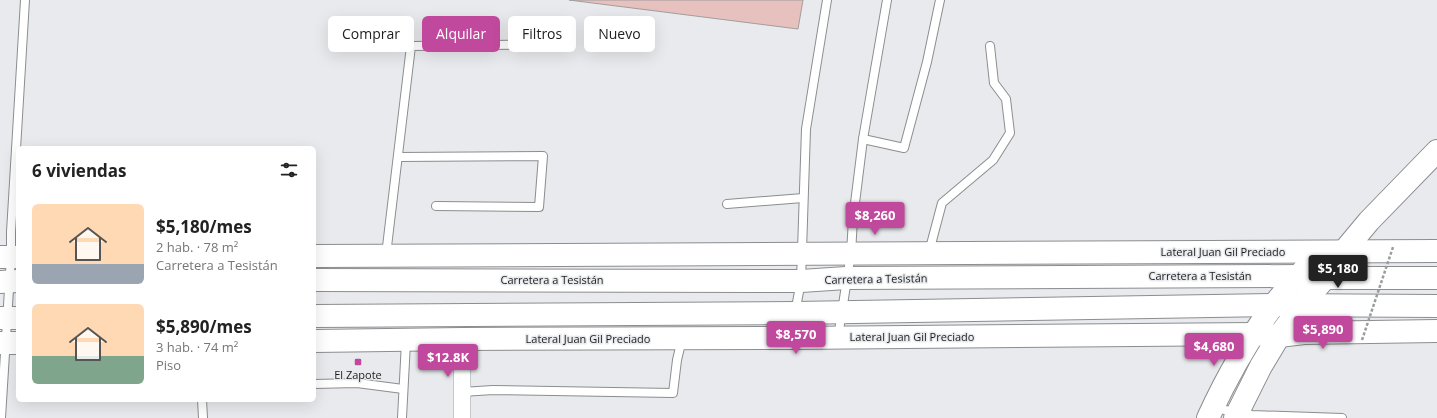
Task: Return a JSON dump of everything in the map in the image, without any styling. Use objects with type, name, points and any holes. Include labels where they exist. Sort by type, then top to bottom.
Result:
[{"type":"main road","points":[[1236,415],[1261,366],[1279,336],[1301,306],[1325,278],[1344,251],[1369,221],[1437,151]]},
{"type":"main road","points":[[1211,413],[1232,368],[1273,305],[1321,251],[1369,221]]},
{"type":"main road","name":"Lateral Juan Gil Preciado","points":[[316,256],[1437,250]]},
{"type":"main road","name":"Carretera a Tesistán","points":[[316,280],[801,281],[846,278],[1299,276],[1325,278],[1437,278]]},
{"type":"main road","points":[[316,316],[796,313],[1273,305],[1437,306]]},
{"type":"main road","name":"Lateral Juan Gil Preciado","points":[[316,341],[1254,334],[1279,336],[1309,333],[1437,331]]},
{"type":"street","points":[[462,339],[462,418]]},
{"type":"lane","points":[[1,418],[8,343],[11,224],[25,0]]},
{"type":"lane","points":[[794,338],[801,281],[806,129],[827,0]]},
{"type":"lane","points":[[838,338],[851,253],[853,219],[863,139],[887,0]]},
{"type":"lane","points":[[863,139],[904,148],[927,62],[940,0]]},
{"type":"lane","points":[[386,255],[411,46],[508,45]]},
{"type":"lane","points":[[928,253],[942,203],[993,160],[1010,132],[1006,99],[994,83],[990,46]]},
{"type":"lane","points":[[398,157],[543,156],[539,207],[436,206]]},
{"type":"lane","points":[[727,204],[803,198]]},
{"type":"lane","points":[[462,392],[493,390],[673,393],[677,360],[682,339]]},
{"type":"lane","points":[[402,418],[406,341]]},
{"type":"lane","points":[[316,384],[357,383],[403,389]]},
{"type":"lane","points":[[202,402],[202,418]]},
{"type":"lane","points":[[1211,413],[1342,418]]},
{"type":"path","points":[[1362,340],[1393,247]]},
{"type":"building","points":[[569,0],[803,0],[798,29]]},
{"type":"place","name":"El Zapote","points":[[358,362]]}]
